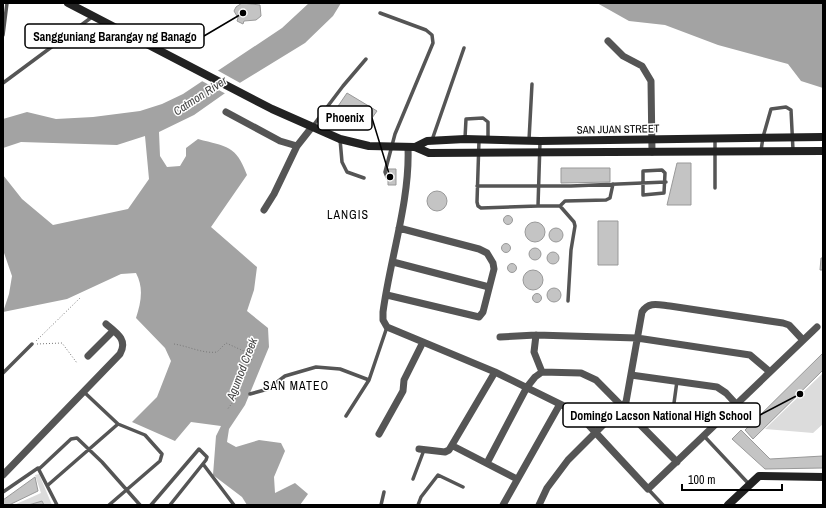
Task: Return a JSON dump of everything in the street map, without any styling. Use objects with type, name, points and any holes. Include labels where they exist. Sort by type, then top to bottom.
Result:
[{"type":"main road","name":"SAN JUAN STREET","points":[[68,3],[240,92],[312,127],[340,139],[369,146],[412,148],[429,153],[823,151]]},
{"type":"main road","name":"SAN JUAN STREET","points":[[412,148],[431,140],[465,139],[540,140],[823,137]]},
{"type":"main road","points":[[728,505],[759,476],[823,476]]},
{"type":"street","points":[[608,41],[623,56],[642,66],[651,81],[652,152]]},
{"type":"street","points":[[226,112],[280,141],[297,146]]},
{"type":"street","points":[[264,210],[274,194],[297,146],[312,127]]},
{"type":"street","points":[[412,148],[383,316],[387,327],[494,372],[560,404],[576,414],[595,432],[648,489],[817,327]]},
{"type":"street","points":[[386,295],[476,317],[481,315],[489,287],[493,263],[484,251],[399,228]]},
{"type":"street","points":[[393,262],[489,287]]},
{"type":"street","points":[[538,505],[558,472],[595,432],[623,406],[627,399],[642,312],[645,306],[651,304],[784,323],[789,325],[803,340]]},
{"type":"street","points":[[3,475],[123,350],[123,340],[106,324]]},
{"type":"street","points":[[88,356],[113,330]]},
{"type":"street","points":[[500,336],[536,335],[637,338],[750,355],[770,372]]},
{"type":"street","points":[[536,335],[534,352],[542,372]]},
{"type":"street","points":[[379,434],[403,391],[404,380],[423,342]]},
{"type":"street","points":[[421,450],[445,452],[453,446],[494,372]]},
{"type":"street","points":[[487,464],[527,387],[542,372],[586,374],[596,380],[677,462]]},
{"type":"street","points":[[631,375],[717,387],[726,393],[736,405]]},
{"type":"street","points":[[503,505],[560,404]]},
{"type":"street","points":[[453,446],[517,480]]},
{"type":"lane","points":[[3,35],[7,3]]},
{"type":"lane","points":[[380,13],[426,30],[432,35],[433,43],[395,134],[385,172],[387,177]]},
{"type":"lane","points":[[3,83],[92,16]]},
{"type":"lane","points":[[431,140],[464,48]]},
{"type":"lane","points":[[312,127],[343,86],[366,59]]},
{"type":"lane","points":[[529,140],[532,84]]},
{"type":"lane","points":[[762,151],[763,137],[771,109],[786,106],[790,107],[791,110],[793,150]]},
{"type":"lane","points":[[465,139],[466,119],[483,118],[488,122],[479,153],[476,202],[481,208],[560,206],[565,201],[606,200],[610,198],[613,184]]},
{"type":"lane","points":[[340,139],[342,162],[347,172],[364,178]]},
{"type":"lane","points":[[714,139],[715,188]]},
{"type":"lane","points":[[538,206],[540,140]]},
{"type":"lane","points":[[662,170],[665,173],[666,182],[664,193],[645,196],[642,194],[643,171],[662,170]]},
{"type":"lane","points":[[477,186],[538,186],[666,182]]},
{"type":"lane","points":[[560,206],[574,222],[575,226],[571,250],[568,301]]},
{"type":"lane","points":[[346,416],[369,380],[387,327]]},
{"type":"lane","points":[[3,373],[32,344]]},
{"type":"lane","points":[[250,394],[268,389],[286,376],[316,367],[340,369],[369,380]]},
{"type":"lane","points":[[674,403],[677,381]]},
{"type":"lane","points":[[84,391],[118,424],[145,435],[162,454],[160,461],[109,505]]},
{"type":"lane","points":[[48,486],[118,424]]},
{"type":"lane","points":[[704,436],[747,482]]},
{"type":"lane","points":[[3,492],[36,468],[39,469],[74,438],[90,450],[140,505]]},
{"type":"lane","points":[[151,505],[197,449],[207,457],[170,505]]},
{"type":"lane","points":[[413,479],[421,450]]},
{"type":"lane","points":[[203,464],[234,505]]},
{"type":"lane","points":[[39,469],[57,505]]},
{"type":"lane","points":[[418,505],[421,496],[438,475],[463,487]]},
{"type":"lane","points":[[648,489],[663,505]]},
{"type":"lane","points":[[381,505],[384,492]]},
{"type":"lane","points":[[133,505],[137,501]]},
{"type":"path","points":[[32,344],[80,298]]},
{"type":"path","points":[[174,344],[210,353],[217,352],[226,342],[253,357],[246,369],[238,395],[227,410]]},
{"type":"path","points":[[32,344],[62,343],[77,363]]},
{"type":"path","points":[[238,395],[244,394]]},
{"type":"shaded area","points":[[823,373],[823,424],[813,433],[765,429]]},
{"type":"shaded area","points":[[39,474],[52,505],[44,505],[42,501],[28,505],[14,505],[41,493],[35,475]]},
{"type":"water","points":[[309,3],[341,3],[333,16],[305,43],[238,84],[194,115],[159,132],[160,156],[167,167],[180,166],[186,156],[186,148],[198,139],[229,149],[239,158],[247,175],[211,227],[257,267],[254,290],[247,311],[268,328],[269,347],[245,405],[229,429],[227,442],[236,447],[259,440],[281,443],[285,451],[274,477],[275,493],[295,483],[308,494],[300,505],[247,505],[242,497],[213,475],[216,436],[221,426],[191,422],[175,441],[132,422],[157,397],[171,361],[165,348],[136,318],[141,290],[136,273],[121,274],[67,299],[3,312],[9,294],[12,276],[3,250],[3,175],[22,199],[53,225],[128,209],[149,179],[145,136],[117,145],[21,142],[3,148],[3,119],[27,112],[56,119],[93,117],[140,111],[162,104],[183,94],[282,28]]},
{"type":"water","points":[[597,3],[823,3],[823,88],[801,81],[788,64],[718,45],[665,25],[629,21]]},
{"type":"pier","points":[[215,69],[242,84],[228,95],[200,80]]},
{"type":"building","points":[[242,3],[260,5],[261,16],[256,20],[244,21],[243,24],[237,21],[238,18],[234,11],[236,7]]},
{"type":"building","points":[[347,93],[377,111],[372,118],[363,113],[357,124],[332,115]]},
{"type":"building","points":[[677,163],[691,163],[691,205],[667,205]]},
{"type":"building","points":[[561,168],[610,168],[610,182],[561,183]]},
{"type":"building","points":[[388,169],[396,169],[396,185],[388,185]]},
{"type":"building","points":[[437,191],[444,194],[447,201],[444,208],[437,211],[430,208],[427,201],[430,194]]},
{"type":"building","points":[[508,215],[513,220],[508,225],[503,220]]},
{"type":"building","points":[[598,221],[618,221],[618,265],[598,265]]},
{"type":"building","points":[[535,222],[542,225],[545,232],[542,239],[535,242],[528,239],[525,232],[528,225]]},
{"type":"building","points":[[556,228],[561,230],[563,235],[561,240],[556,242],[551,240],[549,235],[551,230]]},
{"type":"building","points":[[506,243],[511,248],[506,253],[501,248]]},
{"type":"building","points":[[533,248],[537,248],[541,254],[537,260],[533,260],[529,256],[529,252]]},
{"type":"building","points":[[551,252],[555,252],[559,258],[555,264],[551,264],[547,260],[547,256]]},
{"type":"building","points":[[821,258],[823,258],[823,270],[820,270]]},
{"type":"building","points":[[512,263],[517,268],[512,273],[507,268]]},
{"type":"building","points":[[533,270],[540,273],[543,280],[540,287],[533,290],[526,287],[523,280],[526,273]]},
{"type":"building","points":[[554,288],[559,290],[561,295],[559,300],[554,302],[549,300],[547,295],[549,290]]},
{"type":"building","points":[[537,293],[542,298],[537,303],[532,298]]},
{"type":"building","points":[[823,353],[823,370],[753,439],[745,430]]},
{"type":"building","points":[[741,430],[770,459],[823,456],[823,468],[765,469],[732,439]]},
{"type":"building","points":[[35,477],[38,491],[9,505],[3,505],[3,500]]},
{"type":"building","points":[[42,501],[44,505],[28,505],[32,504]]},
{"type":"place","name":"Sangguniang Barangay ng Banago","points":[[243,13]]},
{"type":"place","name":"Phoenix","points":[[390,177]]},
{"type":"place","name":"Domingo Lacson National High School","points":[[800,394]]},
{"type":"district","name":"LANGIS","points":[[348,215]]},
{"type":"district","name":"SAN MATEO","points":[[296,386]]},
{"type":"water label","name":"Catmon River","points":[[200,96]]},
{"type":"water label","name":"Agumod Creek","points":[[242,369]]}]
